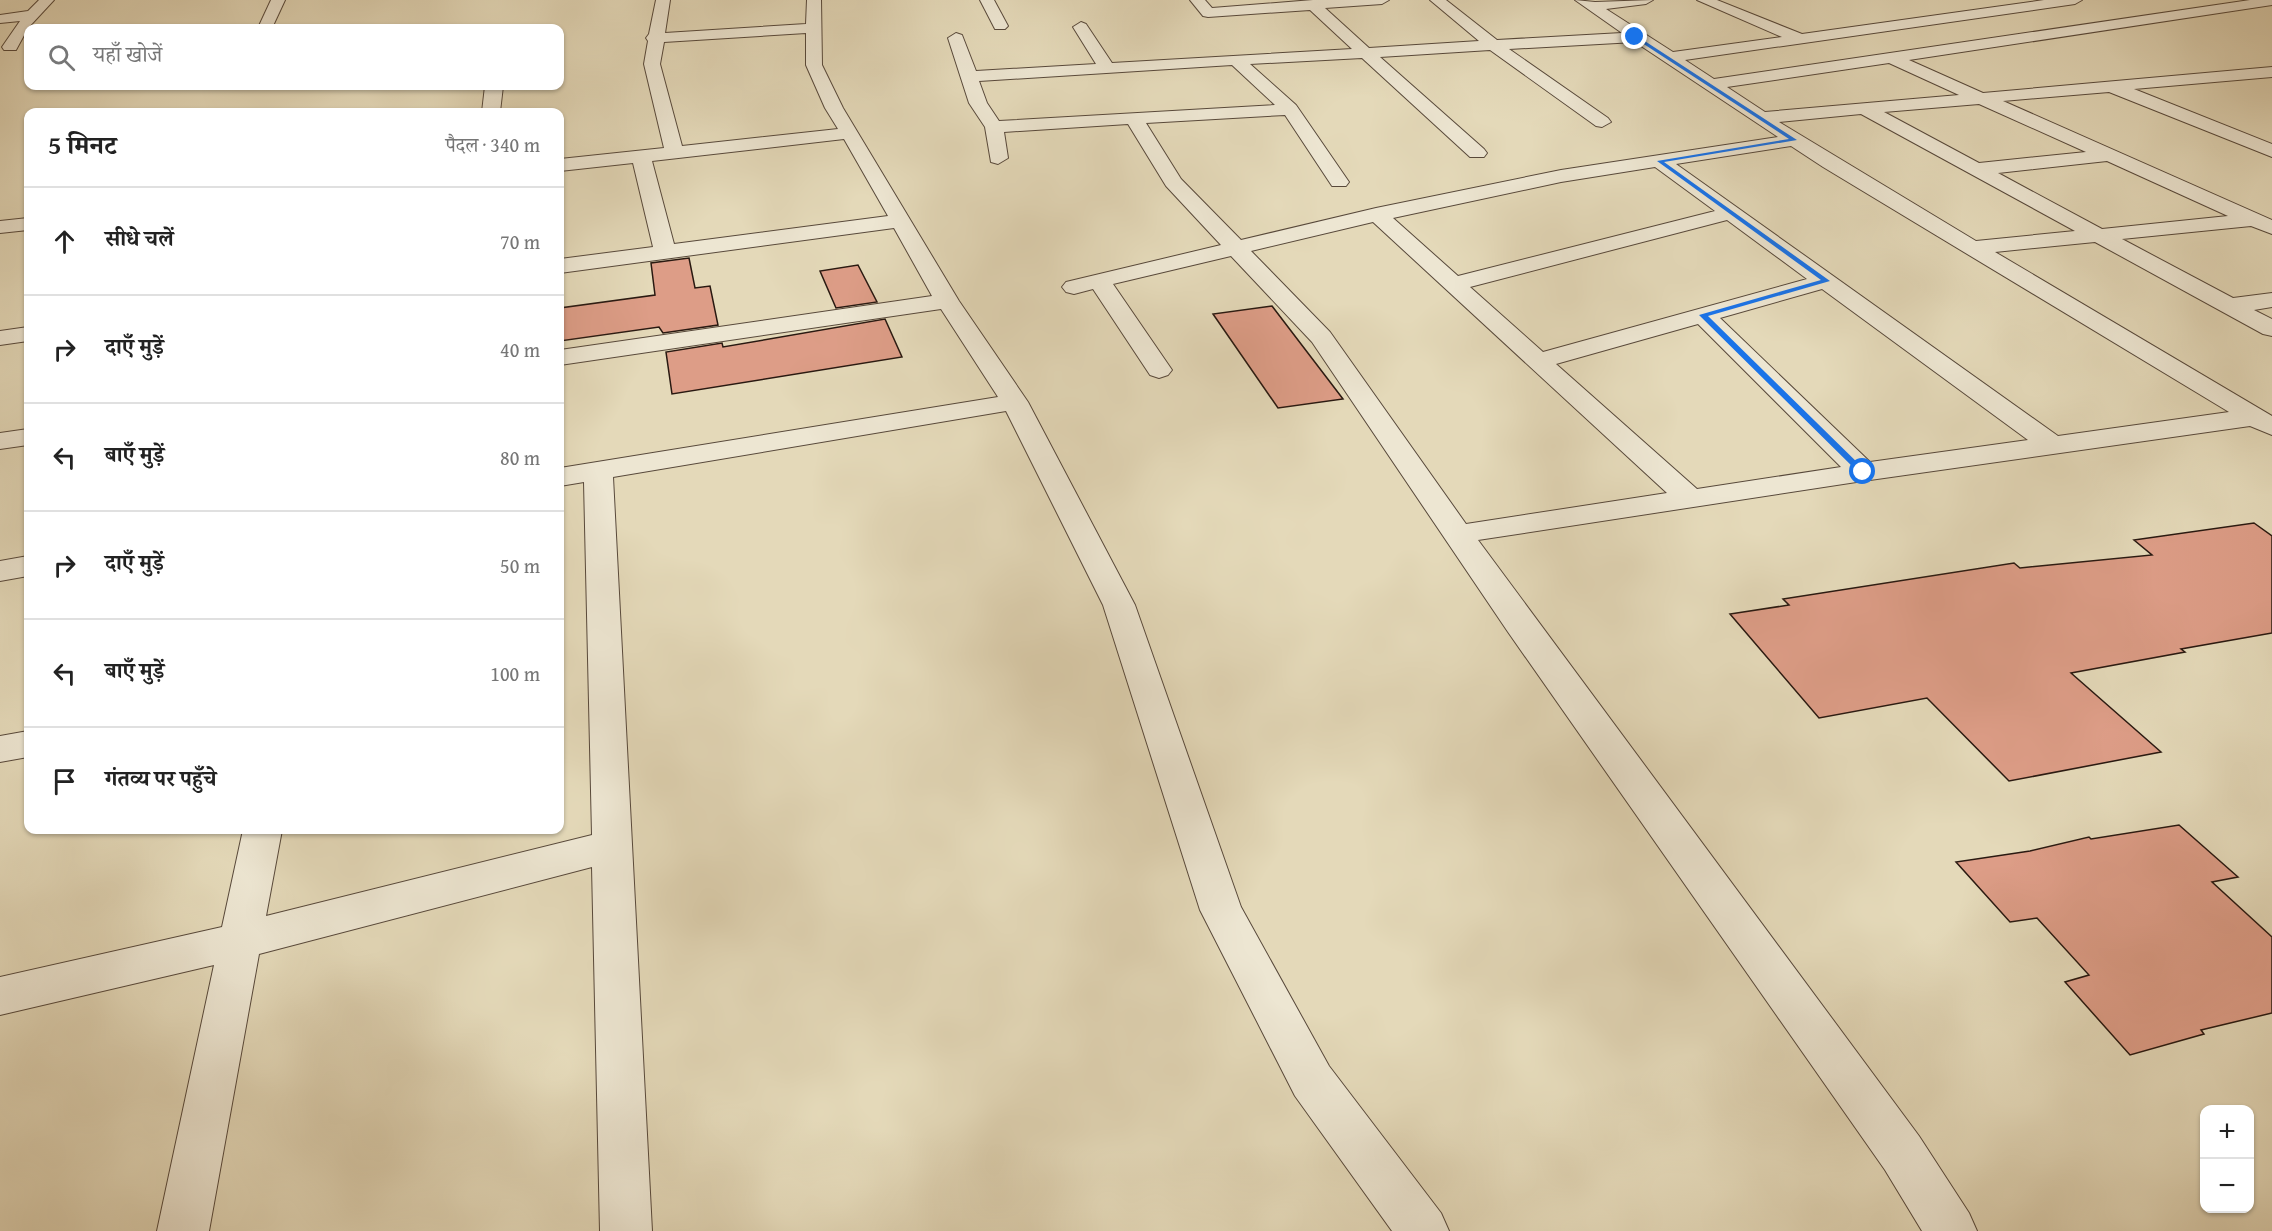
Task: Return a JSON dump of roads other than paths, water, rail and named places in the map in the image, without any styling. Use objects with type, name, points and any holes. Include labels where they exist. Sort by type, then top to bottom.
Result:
[{"type":"street","points":[[26,24],[46,0]]},
{"type":"street","points":[[267,24],[278,0]]},
{"type":"street","points":[[663,0],[654,38],[652,64],[674,152]]},
{"type":"street","points":[[814,0],[814,65],[834,108],[947,301],[1015,402],[1119,605],[1221,910],[1312,1081],[1423,1231]]},
{"type":"street","points":[[987,0],[1000,26]]},
{"type":"street","points":[[1197,0],[1208,13],[1382,0]]},
{"type":"street","points":[[1437,0],[1493,45],[1602,122]]},
{"type":"street","points":[[1587,3],[1646,0]]},
{"type":"street","points":[[1704,0],[1800,39]]},
{"type":"street","points":[[1667,58],[2075,0]]},
{"type":"street","points":[[1709,85],[2272,1]]},
{"type":"street","points":[[1319,3],[1365,52],[1477,153]]},
{"type":"street","points":[[1587,3],[1635,37],[1794,140],[2263,422]]},
{"type":"street","points":[[2010,9],[2078,30]]},
{"type":"street","points":[[0,19],[32,15]]},
{"type":"street","points":[[10,47],[24,27]]},
{"type":"street","points":[[1081,27],[1107,68]]},
{"type":"street","points":[[654,38],[814,28]]},
{"type":"street","points":[[1216,32],[1236,60],[1290,109],[1339,182]]},
{"type":"street","points":[[968,77],[1635,37]]},
{"type":"street","points":[[956,38],[978,103],[994,127],[998,158]]},
{"type":"street","points":[[1891,58],[2266,222]]},
{"type":"street","points":[[1760,118],[2272,72]]},
{"type":"street","points":[[2110,86],[2272,151]]},
{"type":"street","points":[[491,108],[494,90]]},
{"type":"street","points":[[1863,108],[2272,329]]},
{"type":"street","points":[[994,127],[1290,109]]},
{"type":"street","points":[[1134,118],[1173,182],[1322,337],[1458,534],[1902,1153],[1951,1231]]},
{"type":"street","points":[[2235,136],[2272,132]]},
{"type":"street","points":[[564,165],[850,133]]},
{"type":"street","points":[[1074,287],[1377,214],[1561,176],[1794,140]]},
{"type":"street","points":[[641,155],[665,252]]},
{"type":"street","points":[[1977,169],[2109,155]]},
{"type":"street","points":[[1659,161],[2054,447]]},
{"type":"street","points":[[1453,284],[1731,213]]},
{"type":"street","points":[[1377,214],[1691,499]]},
{"type":"street","points":[[564,265],[901,220]]},
{"type":"street","points":[[1972,248],[2266,222]]},
{"type":"street","points":[[0,227],[24,224]]},
{"type":"street","points":[[1099,281],[1159,370]]},
{"type":"street","points":[[1538,361],[1826,281]]},
{"type":"street","points":[[2230,306],[2272,300]]},
{"type":"street","points":[[564,357],[947,301]]},
{"type":"street","points":[[1703,315],[1863,472]]},
{"type":"street","points":[[0,338],[24,335]]},
{"type":"street","points":[[564,476],[1015,402]]},
{"type":"street","points":[[1458,534],[1863,472],[2263,422]]},
{"type":"street","points":[[0,441],[24,438]]},
{"type":"street","points":[[598,471],[626,1231]]},
{"type":"street","points":[[0,571],[24,567]]},
{"type":"street","points":[[0,750],[24,745]]},
{"type":"street","points":[[183,1231],[261,834]]},
{"type":"street","points":[[0,996],[239,942],[612,846]]}]
